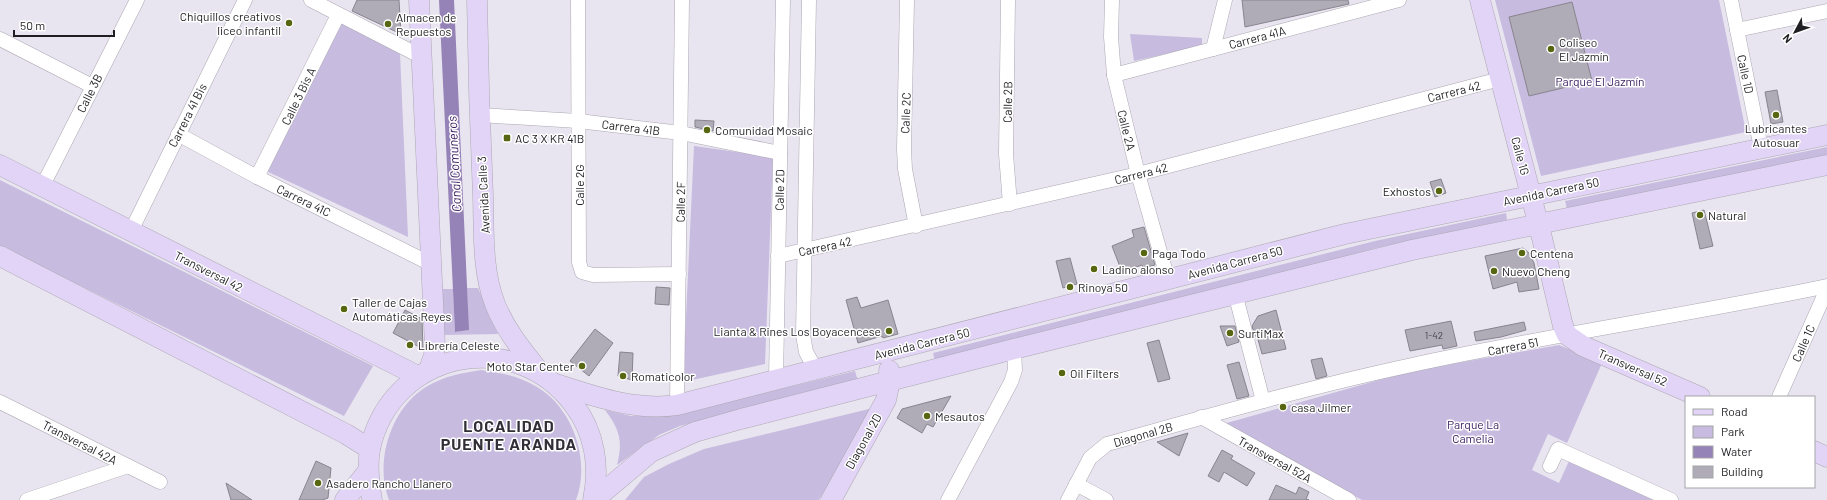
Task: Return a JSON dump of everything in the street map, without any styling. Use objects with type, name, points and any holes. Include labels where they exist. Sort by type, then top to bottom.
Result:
[{"type":"main road","points":[[419,0],[435,346],[434,355],[423,373]]},
{"type":"main road","name":"Avenida Calle 3","points":[[477,0],[479,116],[485,252],[490,285],[495,304],[511,336],[548,379]]},
{"type":"main road","name":"Calle 1G","points":[[1480,0],[1531,195],[1563,326],[1567,335]]},
{"type":"main road","name":"Avenida Carrera 50","points":[[548,379],[620,403],[660,407],[678,405],[1345,234],[1827,135]]},
{"type":"main road","points":[[593,500],[651,452],[694,432],[1014,349],[1412,250],[1827,165]]},
{"type":"main road","name":"Transversal 42","points":[[0,166],[423,373]]},
{"type":"main road","points":[[0,256],[346,434],[370,449]]},
{"type":"main road","name":"Transversal 52","points":[[1567,335],[1583,346],[1698,396]]},
{"type":"main road","points":[[886,352],[890,381]]},
{"type":"main road","points":[[372,500],[368,472],[370,449],[374,434],[389,405],[407,385],[423,373],[460,359],[482,357],[510,360],[526,366],[548,379],[568,396],[586,425],[592,441],[596,471],[593,500]]},
{"type":"main road","name":"Diagonal 2D","points":[[831,500],[886,400],[890,381]]},
{"type":"main road","points":[[1815,451],[1827,457]]},
{"type":"main road","points":[[345,500],[368,472]]},
{"type":"street","name":"Calle 3B","points":[[42,187],[137,0]]},
{"type":"street","name":"Carrera 41 Bis","points":[[131,231],[245,0]]},
{"type":"street","points":[[311,0],[422,58]]},
{"type":"street","name":"Calle 2G","points":[[578,0],[579,262],[582,272],[593,275],[679,274]]},
{"type":"street","name":"Calle 2F","points":[[678,405],[682,0]]},
{"type":"street","name":"Calle 2D","points":[[776,380],[783,0]]},
{"type":"street","points":[[809,0],[803,335],[806,352],[816,370]]},
{"type":"street","name":"Calle 2C","points":[[907,0],[904,149],[905,169],[916,226]]},
{"type":"street","name":"Calle 2B","points":[[1008,0],[1006,154],[1010,204]]},
{"type":"street","name":"Calle 2A","points":[[1112,0],[1111,37],[1114,75],[1138,174],[1168,280]]},
{"type":"street","points":[[1212,49],[1225,0]]},
{"type":"street","name":"Carrera 41A","points":[[1114,75],[1212,49],[1363,5],[1399,0]]},
{"type":"street","name":"Calle 1D","points":[[1731,0],[1761,148]]},
{"type":"street","points":[[1737,30],[1827,11]]},
{"type":"street","name":"Calle 3 Bis A","points":[[257,177],[338,15]]},
{"type":"street","points":[[0,39],[92,86]]},
{"type":"street","name":"Carrera 42","points":[[778,256],[916,226],[1138,174],[1500,79]]},
{"type":"street","name":"Carrera 41B","points":[[479,116],[578,121],[680,133],[780,153]]},
{"type":"street","name":"Carrera 41C","points":[[178,134],[257,177],[431,264]]},
{"type":"street","name":"Carrera 51","points":[[1201,418],[1263,401],[1412,365],[1827,287]]},
{"type":"street","name":"Calle 1C","points":[[1780,396],[1827,287]]},
{"type":"street","points":[[1235,293],[1263,401]]},
{"type":"street","points":[[948,500],[1011,382],[1015,370],[1014,349]]},
{"type":"street","name":"Transversal 42A","points":[[0,402],[160,482]]},
{"type":"street","name":"Diagonal 2B","points":[[1068,500],[1090,458],[1107,444],[1201,418]]},
{"type":"street","name":"Transversal 52A","points":[[1201,418],[1349,500]]},
{"type":"street","points":[[1550,466],[1558,449],[1671,500]]},
{"type":"street","points":[[27,500],[128,466]]},
{"type":"street","points":[[1076,484],[1106,500]]},
{"type":"green space","name":"Parque El Jazmín","points":[[1495,0],[1719,0],[1746,132],[1541,176]]},
{"type":"green space","points":[[340,22],[400,53],[408,237],[264,170]]},
{"type":"green space","points":[[1130,34],[1202,38],[1202,46],[1134,61]]},
{"type":"green space","points":[[694,146],[773,157],[765,364],[683,382]]},
{"type":"green space","points":[[1827,147],[1827,157],[1567,209],[1565,201]]},
{"type":"green space","points":[[0,180],[373,366],[344,416],[0,246]]},
{"type":"green space","points":[[1506,213],[1507,220],[1376,248],[1234,287],[935,362],[933,353],[1375,241]]},
{"type":"green space","points":[[467,288],[478,288],[498,334],[443,335],[442,289],[453,289],[455,332],[468,330]]},
{"type":"green space","name":"Parque La Camelia","points":[[1559,345],[1602,363],[1567,443],[1548,434],[1532,470],[1559,483],[1569,461],[1653,500],[1362,500],[1223,424],[1407,372]]},
{"type":"green space","points":[[481,370],[496,372],[530,383],[550,396],[560,408],[576,437],[580,453],[580,485],[576,500],[389,500],[385,485],[385,453],[395,422],[403,408],[414,396],[433,383],[467,372]]},
{"type":"green space","points":[[855,371],[858,381],[680,426],[659,435],[617,465],[620,449],[619,436],[614,424],[605,410],[631,416],[677,414]]},
{"type":"green space","points":[[873,408],[819,500],[625,500],[644,477],[669,464],[704,449]]},
{"type":"water","name":"Canal Comuneros","points":[[439,0],[454,0],[469,330],[455,332]]},
{"type":"building","name":"Almacen de Repuestos","points":[[357,0],[399,0],[401,34],[352,11]]},
{"type":"building","points":[[1242,0],[1348,0],[1349,4],[1245,27]]},
{"type":"building","name":"Coliseo El Jazmín","points":[[1572,2],[1592,81],[1529,96],[1509,17]]},
{"type":"building","points":[[1777,90],[1783,122],[1771,124],[1765,92]]},
{"type":"building","points":[[695,120],[714,121],[713,131],[695,127]]},
{"type":"building","points":[[1441,179],[1446,193],[1435,197],[1430,182]]},
{"type":"building","points":[[1704,210],[1713,246],[1700,249],[1692,213]]},
{"type":"building","points":[[1144,227],[1155,265],[1143,268],[1142,265],[1122,272],[1112,246],[1134,237],[1132,230]]},
{"type":"building","points":[[1523,248],[1529,253],[1534,263],[1539,289],[1519,292],[1517,282],[1493,289],[1485,256]]},
{"type":"building","points":[[1070,258],[1077,284],[1063,288],[1056,261]]},
{"type":"building","points":[[656,287],[670,288],[669,305],[655,304]]},
{"type":"building","points":[[857,297],[861,308],[888,300],[898,334],[883,338],[882,336],[858,343],[846,300]]},
{"type":"building","points":[[405,310],[422,319],[423,349],[393,333]]},
{"type":"building","points":[[1276,310],[1286,349],[1262,354],[1257,336],[1255,336],[1252,326],[1258,316]]},
{"type":"building","points":[[1451,321],[1457,346],[1443,349],[1442,345],[1410,351],[1405,330]]},
{"type":"building","points":[[1524,322],[1526,330],[1501,337],[1476,341],[1474,332]]},
{"type":"building","name":"SurtiMax","points":[[1220,326],[1235,326],[1239,342],[1227,346]]},
{"type":"building","points":[[595,329],[613,343],[589,376],[570,361]]},
{"type":"building","points":[[1159,340],[1170,379],[1158,382],[1147,343]]},
{"type":"building","points":[[620,352],[633,353],[632,380],[618,376]]},
{"type":"building","points":[[1322,358],[1327,376],[1316,379],[1311,360]]},
{"type":"building","points":[[1239,362],[1249,396],[1237,399],[1227,365]]},
{"type":"building","name":"Mesautos","points":[[951,396],[933,427],[927,424],[922,433],[897,418],[902,409]]},
{"type":"building","points":[[1188,433],[1179,456],[1157,442]]},
{"type":"building","points":[[1222,450],[1233,456],[1231,459],[1255,473],[1247,486],[1224,472],[1219,482],[1208,476]]},
{"type":"building","name":"Asadero Rancho Llanero","points":[[316,461],[331,468],[328,498],[322,500],[299,500]]},
{"type":"building","points":[[226,483],[252,500],[231,500]]},
{"type":"building","points":[[1276,485],[1296,494],[1299,487],[1309,492],[1306,499],[1309,500],[1269,500]]},
{"type":"place","name":"Chiquillos creativos liceo infantil","points":[[289,23]]},
{"type":"place","name":"Almacen de Repuestos","points":[[388,24]]},
{"type":"place","name":"Coliseo El Jazmín","points":[[1551,49]]},
{"type":"place","name":"Lubricantes Autosuar","points":[[1776,115]]},
{"type":"place","name":"Comunidad Mosaic","points":[[707,130]]},
{"type":"place","name":"AC 3 X KR 41B","points":[[507,138]]},
{"type":"place","name":"Exhostos","points":[[1439,191]]},
{"type":"place","name":"Natural","points":[[1700,215]]},
{"type":"place","name":"Paga Todo","points":[[1144,253]]},
{"type":"place","name":"Centena","points":[[1522,253]]},
{"type":"place","name":"Ladino alonso","points":[[1094,269]]},
{"type":"place","name":"Nuevo Cheng","points":[[1494,271]]},
{"type":"place","name":"Rinoya 50","points":[[1070,287]]},
{"type":"place","name":"Taller de Cajas Automáticas Reyes","points":[[344,309]]},
{"type":"place","name":"Lianta & Rines Los Boyacencese","points":[[889,331]]},
{"type":"place","name":"SurtiMax","points":[[1230,333]]},
{"type":"place","name":"Librería Celeste","points":[[410,345]]},
{"type":"place","name":"Moto Star Center","points":[[582,366]]},
{"type":"place","name":"Oil Filters","points":[[1062,373]]},
{"type":"place","name":"Romaticolor","points":[[623,376]]},
{"type":"place","name":"casa Jilmer","points":[[1283,407]]},
{"type":"place","name":"Mesautos","points":[[927,416]]},
{"type":"place","name":"Asadero Rancho Llanero","points":[[318,483]]},
{"type":"district","name":"LOCALIDAD PUENTE ARANDA","points":[[509,434]]}]
